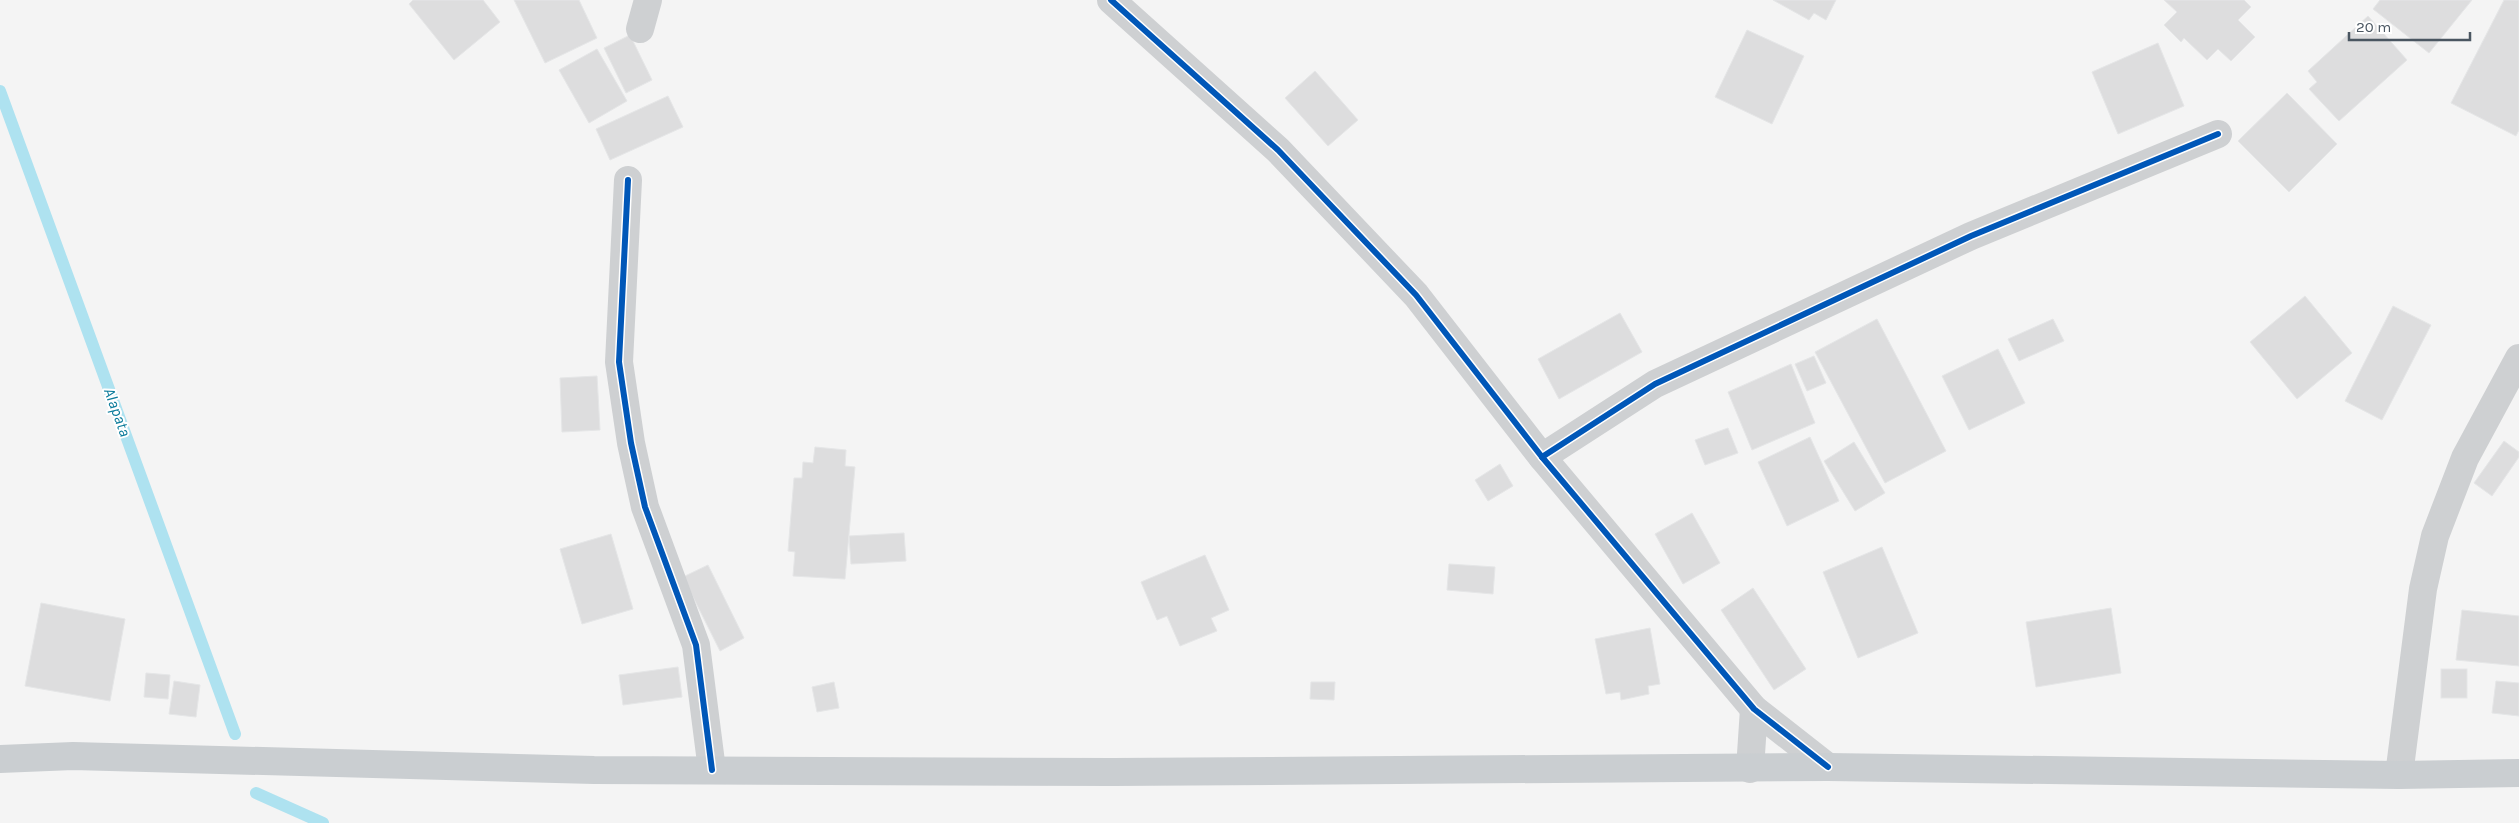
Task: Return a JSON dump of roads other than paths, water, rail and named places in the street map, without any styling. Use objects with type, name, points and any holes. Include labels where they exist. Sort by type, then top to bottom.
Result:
[{"type":"main road","points":[[0,759],[73,756],[575,769],[712,770],[1123,772],[1828,767],[2398,775],[2519,773]]},
{"type":"street","points":[[640,29],[648,0]]},
{"type":"street","points":[[1111,0],[1278,150],[1416,295],[1542,457],[1754,709],[1828,767]]},
{"type":"street","points":[[1542,457],[1655,384],[1971,236],[2218,134]]},
{"type":"street","points":[[628,180],[619,362],[628,425],[645,507],[696,645],[712,770]]},
{"type":"street","points":[[2398,775],[2423,588],[2435,536],[2465,458],[2519,358]]},
{"type":"street","points":[[1750,768],[1754,709]]},
{"type":"waterway","name":"Alapata","points":[[0,91],[235,734]]},
{"type":"waterway","name":"Alapata","points":[[256,793],[323,823]]}]
